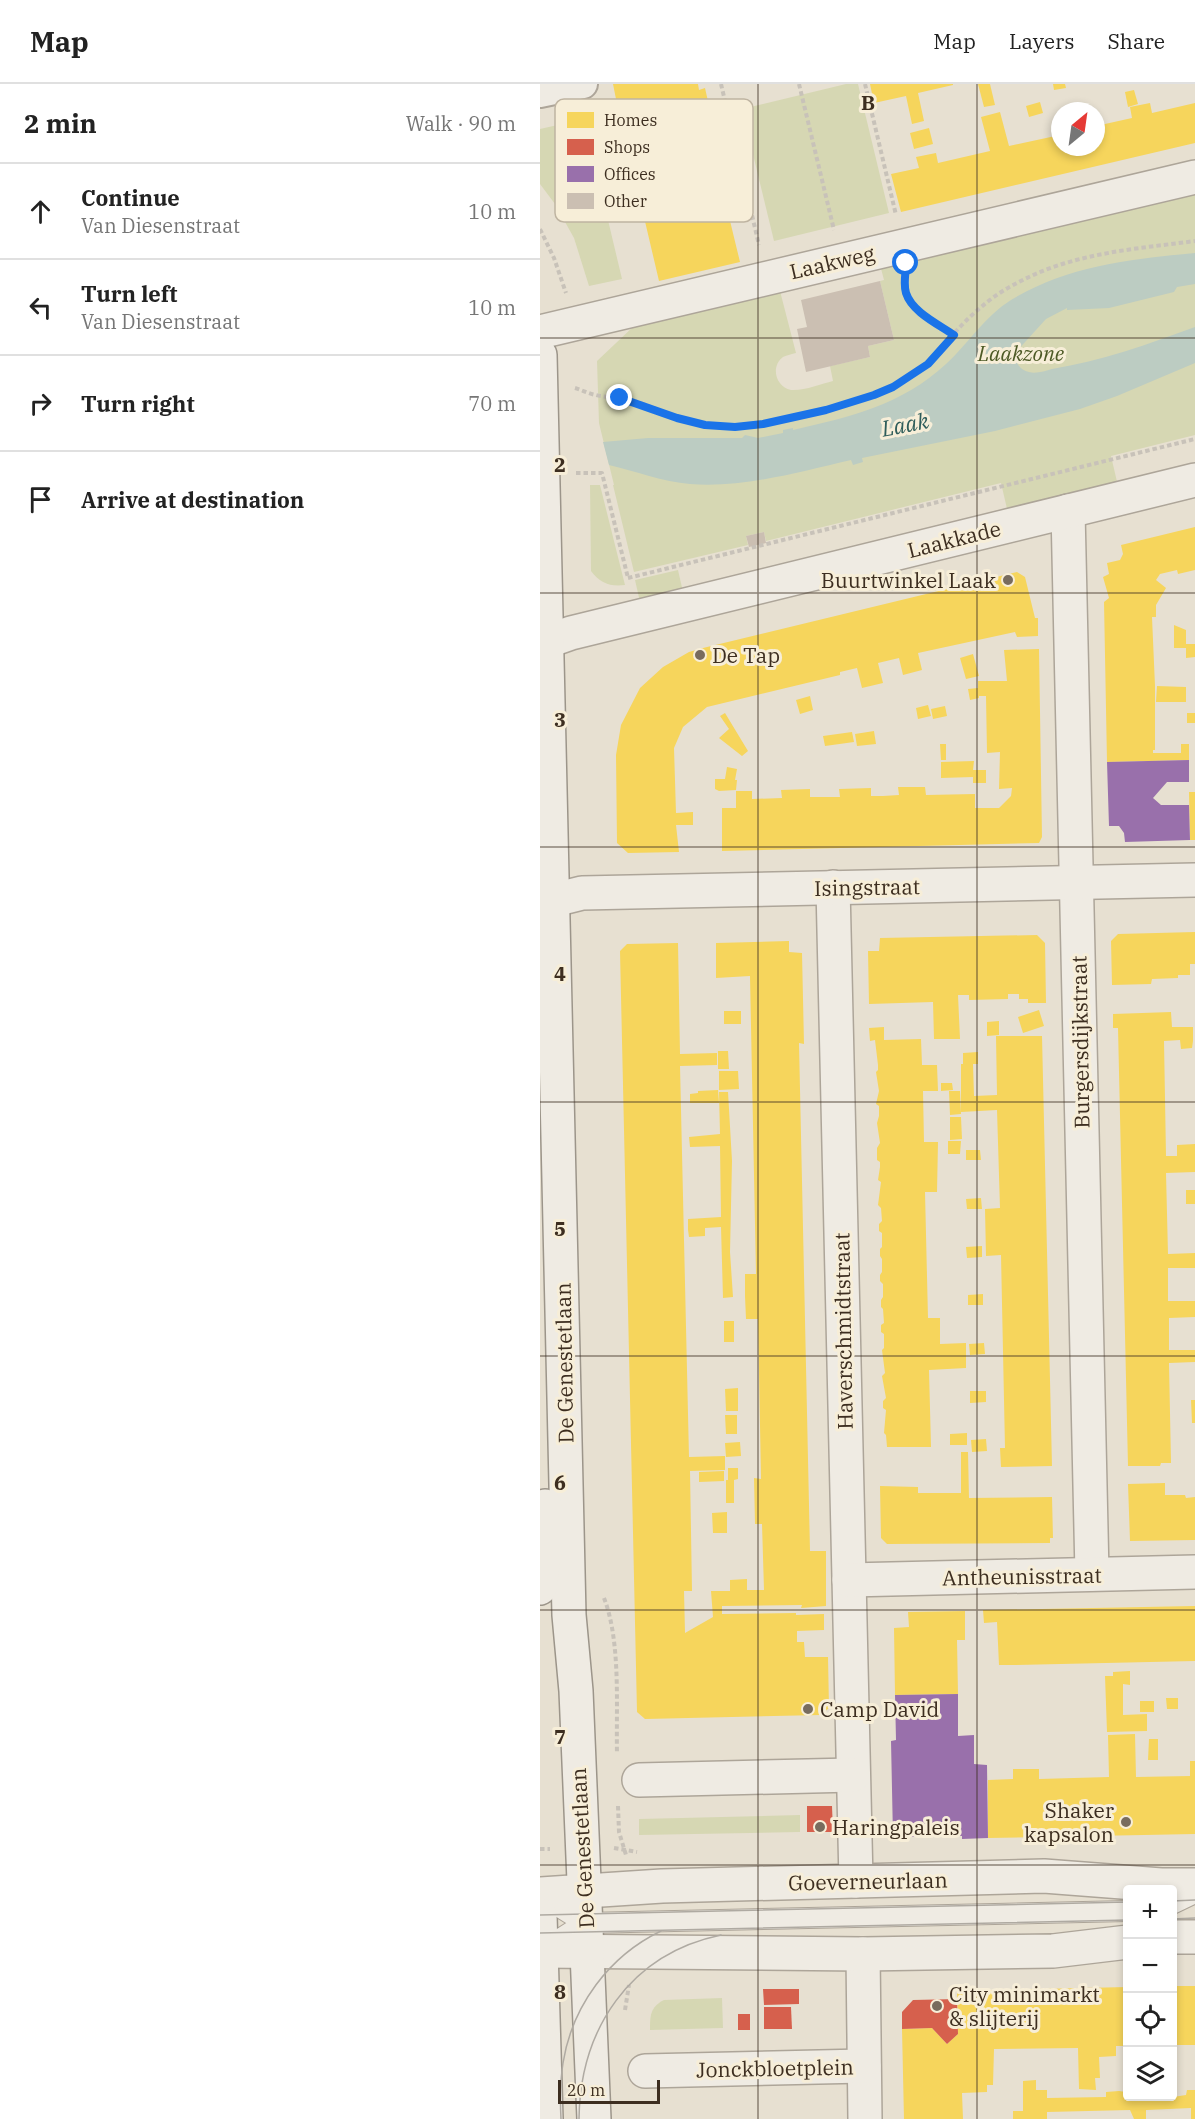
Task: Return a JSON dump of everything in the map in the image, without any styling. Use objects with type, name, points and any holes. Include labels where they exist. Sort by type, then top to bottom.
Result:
[{"type":"street","points":[[540,93],[583,84]]},
{"type":"street","name":"Laakweg","points":[[540,332],[1195,177]]},
{"type":"street","name":"De Genestetlaan","points":[[540,355],[555,639],[547,901],[550,1588]]},
{"type":"street","name":"Laakkade","points":[[555,639],[1195,480]]},
{"type":"street","name":"Burgersdijkstraat","points":[[1068,511],[1092,1574]]},
{"type":"street","name":"Isingstraat","points":[[547,901],[582,892],[1195,880]]},
{"type":"street","name":"Haverschmidtstraat","points":[[834,887],[853,1775]]},
{"type":"street","name":"De Genestetlaan","points":[[540,1292],[546,1544],[550,1588],[570,1624],[576,1691],[594,2119]]},
{"type":"street","name":"Antheunisstraat","points":[[849,1580],[1195,1572]]},
{"type":"street","points":[[639,1780],[853,1775],[855,1881]]},
{"type":"street","name":"Goeverneurlaan","points":[[540,1895],[662,1886],[1054,1876],[1161,1885],[1195,1885]]},
{"type":"street","points":[[540,1915],[546,2119]]},
{"type":"street","name":"Goeverneurlaan","points":[[541,1951],[586,1937],[863,1954],[1053,1951],[1123,1943]]},
{"type":"street","points":[[1177,1937],[1195,1937]]},
{"type":"street","name":"Jonckbloetplein","points":[[645,2071],[864,2066],[863,1954]]},
{"type":"street","points":[[864,2066],[866,2119]]},
{"type":"lane","points":[[1177,1902],[1195,1893]]},
{"type":"lane","name":"Goeverneurlaan","points":[[540,1895],[586,1937],[1123,1911]]},
{"type":"lane","points":[[1177,1919],[1195,1927]]},
{"type":"path","points":[[721,84],[725,99]]},
{"type":"path","points":[[799,84],[841,260]]},
{"type":"path","points":[[865,84],[903,246],[906,263],[905,290],[908,298],[922,313],[954,335]]},
{"type":"path","points":[[753,219],[767,278]]},
{"type":"path","points":[[573,387],[597,396],[628,399],[677,418],[705,425],[735,427],[763,424],[826,410],[893,387],[928,364],[994,296],[1022,280],[1052,267],[1087,257],[1195,241]]},
{"type":"path","name":"Laakkade","points":[[628,578],[1195,439]]},
{"type":"path","points":[[574,474],[602,473],[630,588]]},
{"type":"green space","points":[[846,84],[858,84],[889,213],[774,241],[753,154],[753,106]]},
{"type":"green space","points":[[555,126],[555,204],[540,184],[540,129]]},
{"type":"green space","name":"Laakzone","points":[[1195,187],[1195,435],[1111,456],[1118,486],[1008,513],[1001,483],[766,541],[764,532],[746,536],[748,545],[634,572],[599,423],[597,361],[634,326],[780,291],[796,353],[783,357],[779,361],[776,376],[782,385],[791,390],[807,388],[833,381],[830,366],[870,357],[868,346],[894,340],[880,281],[884,280],[879,261]]},
{"type":"green space","points":[[565,222],[608,222],[622,279],[589,286],[574,238]]},
{"type":"green space","points":[[590,485],[600,485],[625,585],[606,583],[598,579],[591,571]]},
{"type":"green space","points":[[678,570],[683,592],[640,602],[635,580]]},
{"type":"green space","points":[[800,1815],[800,1832],[639,1835],[639,1819]]},
{"type":"green space","points":[[722,1998],[723,2028],[650,2030],[652,2012],[664,2000]]},
{"type":"water","name":"Laak","points":[[1195,253],[1195,284],[1177,287],[1174,292],[1109,308],[1067,310],[1067,308],[1046,319],[1016,352],[1016,359],[1020,367],[1025,371],[1038,372],[1107,357],[1195,327],[1195,363],[1117,396],[1080,409],[995,431],[862,458],[863,462],[853,465],[851,460],[791,474],[731,484],[680,483],[609,465],[603,442],[648,438],[742,438],[745,435],[758,438],[783,433],[783,430],[793,428],[793,430],[835,420],[874,408],[912,390],[929,378],[954,356],[993,314],[1032,288],[1100,266]]},
{"type":"building: Homes","points":[[613,84],[698,84],[699,90],[705,88],[707,99],[616,99]]},
{"type":"building: Homes","points":[[870,84],[953,85],[918,93],[924,121],[912,124],[906,96],[874,103]]},
{"type":"building: Homes","points":[[978,84],[990,84],[995,105],[984,107]]},
{"type":"building: Homes","points":[[1053,84],[1065,84],[1066,88],[1054,90]]},
{"type":"building: Homes","points":[[1134,90],[1138,104],[1128,107],[1125,92]]},
{"type":"building: Homes","points":[[1040,102],[1043,113],[1029,117],[1026,106]]},
{"type":"building: Homes","points":[[1150,103],[1152,113],[1195,103],[1195,143],[901,212],[891,174],[919,168],[916,157],[936,153],[938,163],[990,151],[981,117],[1000,112],[1009,146],[1051,137],[1051,156],[1105,156],[1105,124],[1132,118],[1130,107]]},
{"type":"building: Homes","points":[[929,128],[933,144],[914,149],[910,133]]},
{"type":"building: Homes","points":[[645,222],[730,222],[740,262],[659,281]]},
{"type":"building: Homes","points":[[1195,527],[1195,570],[1178,574],[1177,570],[1160,574],[1156,580],[1166,588],[1156,605],[1156,617],[1152,617],[1155,686],[1155,750],[1153,753],[1181,753],[1181,744],[1189,744],[1189,760],[1107,762],[1104,602],[1109,598],[1103,577],[1109,574],[1107,563],[1120,560],[1123,554],[1121,545]]},
{"type":"building: Homes","points":[[1017,572],[1025,577],[1035,618],[1038,618],[1038,636],[1017,637],[1015,632],[918,653],[922,670],[903,675],[899,658],[878,663],[883,683],[862,688],[857,668],[840,672],[840,675],[707,707],[683,727],[674,748],[676,813],[693,812],[693,825],[676,825],[679,852],[628,853],[617,843],[616,755],[621,725],[640,688],[663,667],[689,652],[703,648]]},
{"type":"building: Homes","points":[[1174,625],[1186,630],[1186,644],[1195,644],[1195,657],[1186,658],[1186,648],[1174,648]]},
{"type":"building: Homes","points":[[1039,649],[1042,837],[1039,843],[722,851],[722,808],[736,808],[736,791],[752,791],[752,799],[782,798],[781,790],[810,789],[810,797],[840,797],[839,789],[871,788],[871,796],[883,796],[899,795],[898,787],[925,787],[926,795],[975,794],[975,808],[999,808],[1011,796],[1012,788],[999,789],[1000,752],[987,753],[986,696],[970,700],[968,689],[978,688],[978,681],[1007,681],[1004,650]]},
{"type":"building: Homes","points":[[973,654],[979,676],[966,679],[960,658]]},
{"type":"building: Homes","points":[[1157,686],[1186,687],[1186,702],[1156,702]]},
{"type":"building: Homes","points":[[810,696],[813,710],[800,714],[796,700]]},
{"type":"building: Homes","points":[[928,705],[931,716],[918,719],[916,708]]},
{"type":"building: Homes","points":[[945,706],[947,716],[933,719],[931,709]]},
{"type":"building: Homes","points":[[725,713],[748,751],[742,756],[719,738],[729,729],[720,716]]},
{"type":"building: Homes","points":[[1187,713],[1195,713],[1195,723],[1187,723]]},
{"type":"building: Homes","points":[[874,731],[876,744],[857,746],[855,734]]},
{"type":"building: Homes","points":[[852,732],[854,742],[825,746],[823,736]]},
{"type":"building: Homes","points":[[940,744],[946,744],[946,760],[941,760]]},
{"type":"building: Homes","points":[[974,761],[973,770],[986,770],[986,783],[973,783],[973,777],[941,778],[941,762]]},
{"type":"building: Homes","points":[[727,767],[737,769],[736,790],[719,791],[715,789],[715,779],[725,779]]},
{"type":"building: Homes","points":[[1189,792],[1195,792],[1195,840],[1190,840]]},
{"type":"building: Homes","points":[[1195,932],[1195,964],[1190,964],[1190,975],[1152,979],[1151,984],[1112,985],[1111,941],[1118,934]]},
{"type":"building: Homes","points":[[1037,935],[1045,943],[1046,1003],[1028,1003],[1028,999],[1019,999],[1019,994],[1008,994],[1008,999],[969,1000],[969,995],[958,995],[960,1039],[934,1039],[933,1002],[869,1004],[868,951],[879,951],[880,938]]},
{"type":"building: Homes","points":[[789,941],[789,952],[802,953],[804,1044],[799,1043],[810,1551],[826,1551],[826,1606],[801,1608],[802,1605],[722,1606],[722,1614],[824,1614],[824,1630],[797,1631],[797,1642],[804,1642],[805,1657],[828,1657],[829,1708],[821,1715],[645,1719],[637,1712],[620,951],[627,944],[678,943],[680,1054],[717,1053],[717,1065],[680,1066],[689,1457],[725,1456],[725,1470],[690,1471],[692,1591],[684,1591],[685,1633],[713,1617],[711,1591],[730,1591],[730,1580],[747,1579],[747,1590],[764,1590],[762,1524],[755,1524],[754,1478],[761,1479],[758,1319],[746,1319],[745,1296],[745,1274],[756,1274],[750,976],[716,978],[716,943]]},
{"type":"building: Homes","points":[[1039,1010],[1044,1026],[1023,1033],[1018,1017]]},
{"type":"building: Homes","points":[[724,1011],[741,1011],[741,1024],[724,1024]]},
{"type":"building: Homes","points":[[1171,1012],[1172,1027],[1193,1027],[1193,1041],[1192,1048],[1181,1049],[1180,1040],[1164,1041],[1166,1156],[1177,1156],[1177,1145],[1195,1144],[1195,1172],[1166,1173],[1168,1254],[1195,1253],[1195,1268],[1168,1268],[1168,1301],[1195,1301],[1195,1317],[1169,1318],[1169,1350],[1195,1350],[1195,1362],[1169,1363],[1171,1463],[1161,1463],[1160,1466],[1128,1466],[1118,1028],[1113,1028],[1113,1014]]},
{"type":"building: Homes","points":[[999,1021],[999,1035],[987,1036],[987,1022]]},
{"type":"building: Homes","points":[[884,1027],[884,1040],[921,1039],[922,1065],[937,1065],[938,1091],[923,1091],[924,1142],[938,1142],[937,1192],[925,1192],[928,1318],[940,1318],[940,1344],[966,1343],[966,1368],[929,1370],[931,1447],[887,1447],[884,1433],[886,1410],[883,1408],[883,1401],[886,1398],[882,1376],[885,1373],[882,1350],[884,1334],[881,1332],[881,1325],[884,1323],[881,1307],[883,1284],[880,1281],[882,1233],[879,1231],[879,1224],[882,1221],[881,1208],[878,1205],[881,1182],[878,1180],[880,1162],[877,1160],[877,1148],[880,1143],[877,1123],[879,1106],[876,1104],[879,1091],[875,1040],[870,1041],[869,1028]]},
{"type":"building: Homes","points":[[996,1036],[1042,1036],[1052,1466],[1001,1467],[1000,1448],[1005,1448],[1001,1255],[986,1256],[985,1209],[1000,1208],[997,1110],[961,1112],[963,1053],[978,1052],[978,1064],[973,1064],[974,1096],[997,1095]]},
{"type":"building: Homes","points":[[718,1051],[728,1051],[729,1069],[718,1069]]},
{"type":"building: Homes","points":[[719,1071],[738,1071],[739,1089],[719,1090]]},
{"type":"building: Homes","points":[[941,1083],[952,1083],[953,1090],[941,1091]]},
{"type":"building: Homes","points":[[718,1090],[719,1103],[690,1103],[690,1094],[698,1093],[698,1091]]},
{"type":"building: Homes","points":[[949,1091],[960,1091],[961,1114],[950,1115]]},
{"type":"building: Homes","points":[[719,1092],[728,1092],[732,1161],[730,1252],[733,1297],[723,1298],[721,1227],[705,1228],[705,1236],[689,1237],[688,1230],[688,1219],[721,1217],[720,1146],[690,1147],[689,1137],[720,1134]]},
{"type":"building: Homes","points":[[950,1117],[961,1117],[962,1139],[950,1140]]},
{"type":"building: Homes","points":[[948,1141],[961,1141],[960,1154],[948,1154]]},
{"type":"building: Homes","points":[[966,1150],[980,1150],[981,1160],[966,1160]]},
{"type":"building: Homes","points":[[1186,1190],[1195,1190],[1195,1204],[1186,1204]]},
{"type":"building: Homes","points":[[981,1198],[982,1209],[967,1209],[966,1199]]},
{"type":"building: Homes","points":[[982,1246],[982,1257],[967,1258],[966,1247]]},
{"type":"building: Homes","points":[[983,1294],[983,1305],[968,1305],[968,1295]]},
{"type":"building: Homes","points":[[724,1321],[734,1321],[734,1342],[724,1342]]},
{"type":"building: Homes","points":[[984,1343],[985,1354],[970,1355],[969,1344]]},
{"type":"building: Homes","points":[[738,1388],[738,1411],[726,1411],[725,1389]]},
{"type":"building: Homes","points":[[970,1391],[986,1391],[986,1402],[970,1403]]},
{"type":"building: Homes","points":[[1191,1400],[1195,1400],[1195,1423],[1192,1423]]},
{"type":"building: Homes","points":[[725,1415],[737,1415],[737,1434],[726,1434]]},
{"type":"building: Homes","points":[[967,1433],[967,1445],[950,1445],[950,1434]]},
{"type":"building: Homes","points":[[986,1439],[987,1451],[972,1452],[971,1440]]},
{"type":"building: Homes","points":[[740,1442],[741,1456],[726,1457],[725,1443]]},
{"type":"building: Homes","points":[[961,1452],[968,1452],[969,1498],[1052,1497],[1053,1538],[1050,1538],[1050,1543],[887,1544],[881,1538],[880,1486],[918,1487],[918,1493],[961,1493]]},
{"type":"building: Homes","points":[[728,1468],[738,1468],[738,1479],[734,1480],[734,1503],[726,1503]]},
{"type":"building: Homes","points":[[724,1471],[724,1481],[699,1482],[699,1472]]},
{"type":"building: Homes","points":[[1165,1483],[1165,1495],[1195,1497],[1195,1540],[1130,1541],[1128,1484]]},
{"type":"building: Homes","points":[[727,1512],[727,1533],[713,1533],[712,1513]]},
{"type":"building: Homes","points":[[1195,1606],[1195,1661],[1016,1665],[999,1665],[997,1622],[984,1623],[983,1610]]},
{"type":"building: Homes","points":[[965,1611],[965,1640],[957,1640],[958,1694],[895,1695],[894,1628],[909,1627],[908,1612]]},
{"type":"building: Homes","points":[[1130,1671],[1130,1685],[1123,1684],[1123,1715],[1147,1714],[1147,1731],[1107,1732],[1105,1676],[1113,1676],[1113,1672]]},
{"type":"building: Homes","points":[[1166,1698],[1178,1698],[1178,1709],[1167,1709]]},
{"type":"building: Homes","points":[[1140,1701],[1154,1701],[1154,1712],[1140,1712]]},
{"type":"building: Homes","points":[[1135,1734],[1136,1777],[1190,1776],[1190,1761],[1195,1761],[1195,1834],[988,1838],[988,1780],[1013,1779],[1013,1769],[1039,1769],[1039,1779],[1109,1777],[1108,1735]]},
{"type":"building: Homes","points":[[1149,1739],[1158,1739],[1158,1760],[1148,1760]]},
{"type":"building: Homes","points":[[1177,1986],[1195,1986],[1195,2045],[1177,2045]]},
{"type":"building: Homes","points":[[1123,1987],[1123,2046],[1116,2046],[1116,2056],[1099,2057],[1100,2078],[1095,2078],[1096,2090],[1079,2089],[1078,2048],[994,2049],[993,2085],[987,2085],[987,2092],[962,2093],[963,2119],[904,2119],[902,2029],[932,2028],[947,2044],[958,2034],[957,1991]]},
{"type":"building: Homes","points":[[1036,2080],[1036,2090],[1047,2090],[1047,2098],[1106,2097],[1106,2092],[1119,2091],[1123,2092],[1123,2101],[1177,2101],[1177,2096],[1186,2095],[1187,2090],[1195,2090],[1195,2119],[1191,2119],[1191,2108],[1146,2110],[1146,2119],[1134,2119],[1130,2110],[1047,2112],[1047,2119],[1013,2119],[1013,2111],[1023,2111],[1023,2081]]},
{"type":"building: Shops","points":[[807,1806],[832,1806],[833,1832],[807,1832]]},
{"type":"building: Shops","points":[[763,1989],[799,1989],[799,2004],[764,2005]]},
{"type":"building: Shops","points":[[957,1999],[958,2034],[947,2044],[932,2028],[902,2029],[902,2012],[913,2000]]},
{"type":"building: Shops","points":[[764,2007],[791,2007],[792,2029],[764,2029]]},
{"type":"building: Shops","points":[[738,2014],[750,2014],[750,2030],[738,2030]]},
{"type":"building: Offices","points":[[1189,760],[1189,782],[1167,782],[1153,798],[1161,805],[1189,805],[1190,840],[1125,842],[1124,833],[1119,826],[1109,826],[1107,762]]},
{"type":"building: Offices","points":[[958,1694],[958,1736],[974,1735],[974,1764],[987,1765],[988,1838],[893,1837],[891,1741],[896,1740],[895,1695]]},
{"type":"building: Other","points":[[880,281],[894,340],[868,346],[870,357],[806,372],[797,329],[807,327],[801,300]]},
{"type":"building: Other","points":[[764,532],[766,543],[749,547],[746,536]]},
{"type":"tram line","points":[[1177,1901],[1195,1900]]},
{"type":"tram line","points":[[540,1915],[1123,1902]]},
{"type":"tram line","points":[[1177,1919],[1195,1918]]},
{"type":"tram line","points":[[540,1933],[1123,1920]]},
{"type":"tram line","points":[[561,2119],[560,2091],[563,2063],[568,2042],[584,2003],[596,1985],[625,1954],[661,1931]]},
{"type":"tram line","points":[[579,2119],[582,2086],[589,2055],[600,2026],[616,2000],[636,1978],[661,1959],[689,1945],[721,1935]]},
{"type":"place","name":"Buurtwinkel Laak","points":[[1008,580]]},
{"type":"place","name":"De Tap","points":[[700,655]]},
{"type":"place","name":"Camp David","points":[[808,1709]]},
{"type":"place","name":"Shaker kapsalon","points":[[1126,1822]]},
{"type":"place","name":"Haringpaleis","points":[[820,1827]]},
{"type":"place","name":"City minimarkt & slijterij","points":[[937,2006]]},
{"type":"route","points":[[620,398],[694,423],[735,427],[763,424],[826,410],[893,387],[928,364],[954,335],[927,318],[908,298],[905,290],[906,263]]}]
